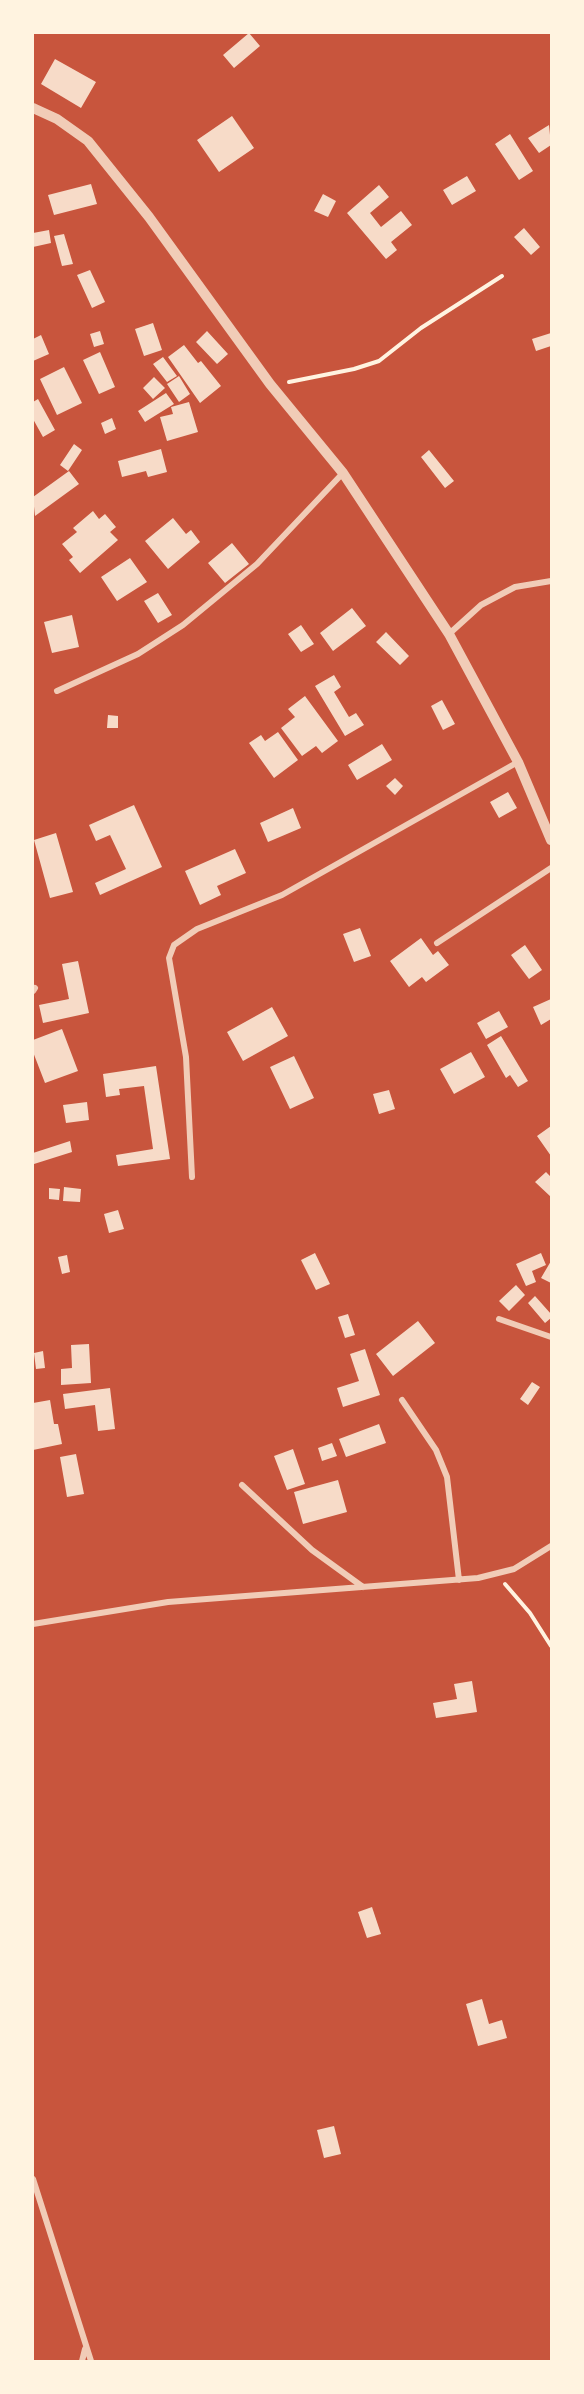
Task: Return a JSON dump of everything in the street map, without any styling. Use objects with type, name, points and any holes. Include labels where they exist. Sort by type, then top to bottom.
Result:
[{"type":"street","points":[[33,108],[57,119],[88,141],[148,217],[270,384],[343,473],[449,634],[518,762],[551,840]]},
{"type":"street","points":[[57,691],[138,654],[183,625],[257,564],[343,473]]},
{"type":"street","points":[[449,634],[481,605],[507,591],[515,587],[551,581]]},
{"type":"street","points":[[192,1177],[186,1057],[169,958],[174,945],[197,929],[282,895],[518,762]]},
{"type":"street","points":[[437,943],[551,868]]},
{"type":"street","points":[[499,1318],[551,1337]]},
{"type":"street","points":[[402,1400],[436,1450],[451,1489],[459,1580]]},
{"type":"street","points":[[242,1485],[312,1550],[364,1588]]},
{"type":"street","points":[[33,1624],[168,1602],[364,1588],[496,1575],[514,1569],[551,1546]]},
{"type":"street","points":[[33,2180],[91,2361]]},
{"type":"street","points":[[82,2361],[85,2348]]},
{"type":"path","points":[[270,384],[302,381],[379,361],[421,328],[502,276]]},
{"type":"path","points":[[496,1575],[530,1613],[551,1646]]},
{"type":"building","points":[[249,33],[260,46],[234,68],[223,55]]},
{"type":"building","points":[[55,59],[96,82],[81,108],[41,84]]},
{"type":"building","points":[[232,116],[254,148],[219,172],[197,140]]},
{"type":"building","points":[[549,125],[551,145],[539,153],[528,138]]},
{"type":"building","points":[[510,134],[533,171],[519,180],[495,144]]},
{"type":"building","points":[[467,176],[476,191],[452,205],[443,190]]},
{"type":"building","points":[[91,184],[97,204],[54,215],[48,195]]},
{"type":"building","points":[[379,185],[389,197],[370,213],[381,227],[401,211],[412,225],[391,242],[397,250],[386,259],[347,213]]},
{"type":"building","points":[[323,194],[336,201],[328,217],[314,211]]},
{"type":"building","points":[[524,228],[540,247],[531,255],[514,237]]},
{"type":"building","points":[[49,230],[51,243],[33,247],[33,233]]},
{"type":"building","points":[[64,234],[73,264],[62,266],[54,236]]},
{"type":"building","points":[[90,270],[105,302],[92,308],[77,275]]},
{"type":"building","points":[[153,323],[162,350],[144,356],[135,329]]},
{"type":"building","points":[[100,331],[104,344],[94,347],[90,334]]},
{"type":"building","points":[[207,331],[228,354],[217,364],[196,342]]},
{"type":"building","points":[[551,333],[551,346],[536,351],[532,339]]},
{"type":"building","points":[[41,335],[49,354],[33,361],[33,339]]},
{"type":"building","points":[[184,345],[198,363],[201,361],[221,386],[200,403],[168,357]]},
{"type":"building","points":[[100,352],[115,387],[99,394],[83,360]]},
{"type":"building","points":[[163,357],[177,376],[167,382],[153,364]]},
{"type":"building","points":[[64,367],[82,403],[57,415],[40,379]]},
{"type":"building","points":[[179,376],[190,394],[179,402],[167,384]]},
{"type":"building","points":[[154,377],[165,388],[153,399],[143,388]]},
{"type":"building","points":[[166,393],[174,404],[145,422],[138,411]]},
{"type":"building","points":[[38,399],[55,430],[43,437],[33,419],[33,402]]},
{"type":"building","points":[[189,402],[198,432],[167,441],[160,417],[173,414],[171,407]]},
{"type":"building","points":[[112,418],[116,429],[105,434],[101,423]]},
{"type":"building","points":[[74,444],[82,450],[68,471],[60,465]]},
{"type":"building","points":[[161,449],[167,472],[148,477],[146,471],[122,477],[118,461]]},
{"type":"building","points":[[429,450],[454,481],[445,488],[421,457]]},
{"type":"building","points":[[69,471],[79,484],[35,516],[33,497]]},
{"type":"building","points":[[93,511],[99,519],[105,514],[116,527],[110,532],[118,540],[80,573],[69,560],[73,557],[62,544],[77,532],[73,528]]},
{"type":"building","points":[[173,518],[186,534],[191,530],[200,542],[168,569],[145,541]]},
{"type":"building","points":[[232,543],[249,564],[225,583],[208,563]]},
{"type":"building","points":[[130,558],[147,582],[117,601],[101,577]]},
{"type":"building","points":[[158,593],[172,615],[158,623],[144,601]]},
{"type":"building","points":[[352,608],[366,626],[333,651],[320,633]]},
{"type":"building","points":[[72,615],[79,647],[52,653],[44,622]]},
{"type":"building","points":[[301,625],[314,644],[301,652],[288,634]]},
{"type":"building","points":[[386,632],[409,656],[400,665],[376,642]]},
{"type":"building","points":[[334,675],[341,687],[334,692],[349,717],[356,713],[364,725],[345,736],[315,686]]},
{"type":"building","points":[[305,696],[338,741],[322,753],[316,746],[302,756],[281,728],[295,717],[288,709]]},
{"type":"building","points":[[442,700],[455,724],[443,730],[431,706]]},
{"type":"building","points":[[108,715],[118,716],[118,728],[107,728]]},
{"type":"building","points":[[278,732],[298,760],[274,778],[249,743],[261,735],[265,741]]},
{"type":"building","points":[[382,744],[392,760],[357,780],[348,765]]},
{"type":"building","points":[[395,778],[403,786],[395,795],[386,786]]},
{"type":"building","points":[[508,792],[517,808],[499,818],[490,802]]},
{"type":"building","points":[[134,805],[162,867],[100,895],[95,883],[126,869],[110,835],[96,841],[89,825]]},
{"type":"building","points":[[293,808],[301,828],[268,842],[260,823]]},
{"type":"building","points":[[56,833],[73,892],[50,898],[34,840]]},
{"type":"building","points":[[235,849],[246,873],[217,886],[221,895],[200,905],[185,871]]},
{"type":"building","points":[[360,928],[371,956],[354,962],[343,934]]},
{"type":"building","points":[[421,938],[433,955],[438,951],[449,965],[426,982],[422,977],[409,987],[390,961]]},
{"type":"building","points":[[525,945],[542,970],[529,979],[511,955]]},
{"type":"building","points":[[78,961],[89,1013],[43,1023],[39,1005],[69,999],[62,964]]},
{"type":"building","points":[[551,999],[551,1019],[541,1025],[533,1007]]},
{"type":"building","points":[[272,1007],[288,1036],[243,1061],[227,1032]]},
{"type":"building","points":[[499,1011],[508,1027],[486,1039],[477,1023]]},
{"type":"building","points":[[62,1029],[78,1071],[45,1083],[33,1052],[33,1040]]},
{"type":"building","points":[[501,1036],[528,1081],[518,1087],[510,1075],[506,1078],[487,1045]]},
{"type":"building","points":[[471,1052],[485,1077],[454,1094],[440,1069]]},
{"type":"building","points":[[294,1056],[314,1098],[290,1109],[270,1067]]},
{"type":"building","points":[[156,1066],[170,1159],[118,1166],[116,1155],[153,1149],[144,1086],[119,1089],[120,1095],[106,1097],[103,1074]]},
{"type":"building","points":[[389,1090],[395,1109],[379,1114],[373,1094]]},
{"type":"building","points":[[87,1102],[89,1120],[66,1123],[63,1105]]},
{"type":"building","points":[[551,1126],[551,1156],[537,1136]]},
{"type":"building","points":[[70,1141],[72,1152],[34,1164],[33,1153]]},
{"type":"building","points":[[546,1172],[551,1177],[551,1197],[535,1182]]},
{"type":"building","points":[[64,1187],[81,1189],[80,1202],[63,1201]]},
{"type":"building","points":[[49,1188],[60,1189],[59,1200],[49,1199]]},
{"type":"building","points":[[118,1210],[124,1229],[109,1233],[104,1214]]},
{"type":"building","points":[[315,1253],[330,1284],[316,1290],[301,1260]]},
{"type":"building","points":[[541,1253],[546,1265],[532,1271],[536,1282],[526,1286],[516,1264]]},
{"type":"building","points":[[67,1255],[70,1272],[62,1274],[58,1257]]},
{"type":"building","points":[[551,1261],[551,1283],[541,1278]]},
{"type":"building","points":[[516,1285],[525,1295],[509,1311],[499,1301]]},
{"type":"building","points":[[535,1296],[551,1314],[551,1318],[545,1323],[528,1303]]},
{"type":"building","points":[[348,1314],[355,1335],[345,1338],[338,1317]]},
{"type":"building","points":[[418,1321],[435,1343],[393,1376],[376,1354]]},
{"type":"building","points":[[89,1344],[91,1383],[61,1385],[61,1369],[72,1368],[71,1345]]},
{"type":"building","points":[[365,1349],[380,1395],[343,1407],[337,1388],[359,1381],[350,1354]]},
{"type":"building","points":[[43,1351],[45,1368],[36,1369],[34,1353]]},
{"type":"building","points":[[532,1382],[540,1387],[528,1405],[520,1399]]},
{"type":"building","points":[[110,1388],[115,1429],[98,1431],[95,1405],[65,1409],[63,1394]]},
{"type":"building","points":[[50,1400],[54,1424],[58,1424],[62,1444],[33,1450],[33,1403]]},
{"type":"building","points":[[379,1424],[386,1443],[346,1457],[339,1439]]},
{"type":"building","points":[[332,1443],[337,1456],[322,1461],[318,1448]]},
{"type":"building","points":[[293,1449],[305,1484],[287,1490],[274,1456]]},
{"type":"building","points":[[76,1454],[84,1494],[67,1497],[60,1457]]},
{"type":"building","points":[[338,1480],[347,1512],[303,1524],[294,1492]]},
{"type":"building","points":[[472,1681],[477,1712],[436,1718],[433,1703],[457,1699],[454,1684]]},
{"type":"building","points":[[372,1907],[381,1934],[367,1938],[358,1912]]},
{"type":"building","points":[[482,1999],[489,2024],[502,2020],[507,2038],[478,2046],[466,2004]]},
{"type":"building","points":[[334,2126],[341,2154],[324,2158],[317,2130]]}]
